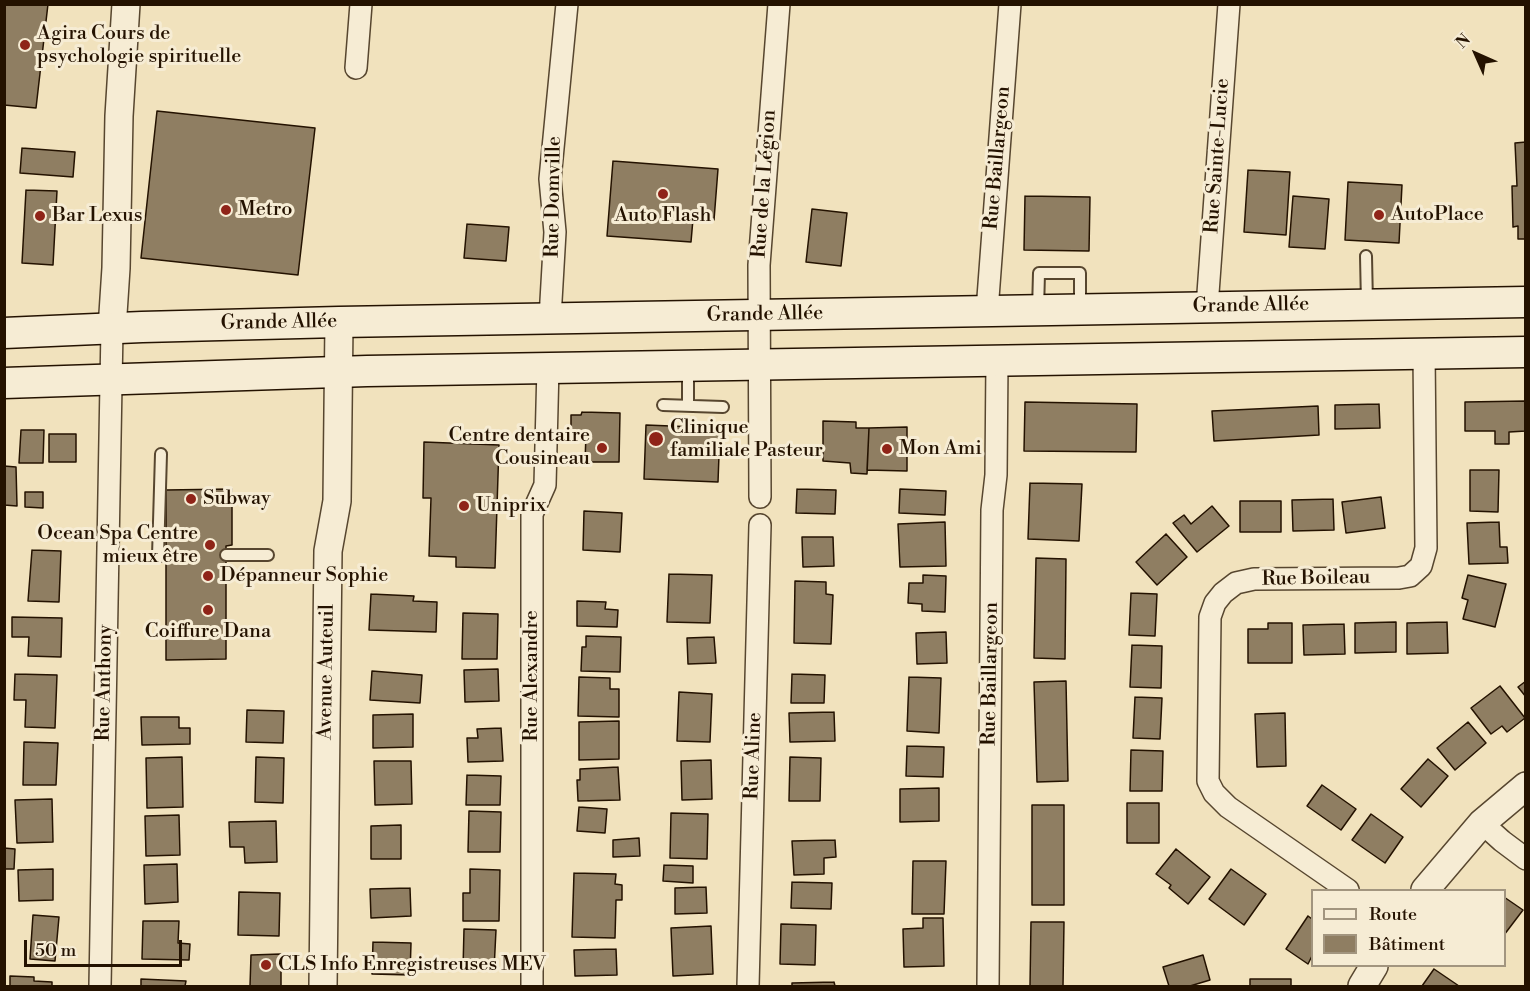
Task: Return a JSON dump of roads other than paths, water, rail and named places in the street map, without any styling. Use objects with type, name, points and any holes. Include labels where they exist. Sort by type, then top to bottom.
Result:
[{"type":"main road","name":"Grande Allée","points":[[4,333],[339,322],[1526,302]]},
{"type":"main road","points":[[4,382],[688,365],[1526,352]]},
{"type":"street","points":[[112,328],[116,268],[119,116],[126,4]]},
{"type":"street","points":[[356,68],[361,4]]},
{"type":"street","name":"Rue Domville","points":[[550,318],[555,232],[550,179],[567,4]]},
{"type":"street","name":"Rue de la Légion","points":[[760,364],[759,265],[779,4]]},
{"type":"street","name":"Rue Baillargeon","points":[[987,311],[1010,4]]},
{"type":"street","name":"Rue Sainte-Lucie","points":[[1208,307],[1229,4]]},
{"type":"street","name":"Avenue Auteuil","points":[[323,987],[328,551],[337,501],[339,322]]},
{"type":"street","name":"Rue Anthony","points":[[100,987],[112,328]]},
{"type":"street","name":"Rue Boileau","points":[[1345,889],[1228,807],[1214,793],[1208,781],[1210,617],[1215,603],[1236,583],[1254,579],[1400,578],[1414,573],[1421,566],[1426,548],[1424,353]]},
{"type":"street","name":"Rue Baillargeon","points":[[987,987],[992,510],[996,475],[997,361]]},
{"type":"street","points":[[760,364],[760,496]]},
{"type":"street","name":"Rue Alexandre","points":[[531,987],[532,514],[545,485],[548,368]]},
{"type":"street","name":"Rue Aline","points":[[748,987],[760,525]]},
{"type":"street","points":[[1427,889],[1482,824],[1526,786]]},
{"type":"street","points":[[1482,824],[1526,859]]},
{"type":"street","points":[[1362,987],[1373,967]]},
{"type":"lane","points":[[1366,256],[1367,304]]},
{"type":"lane","points":[[688,365],[688,406]]},
{"type":"lane","points":[[663,405],[723,407]]},
{"type":"lane","points":[[161,454],[158,556],[166,556]]},
{"type":"lane","points":[[226,555],[268,555]]},
{"type":"place","name":"Agira Cours de psychologie spirituelle","points":[[25,45]]},
{"type":"place","name":"Auto Flash","points":[[663,194]]},
{"type":"place","name":"Metro","points":[[226,210]]},
{"type":"place","name":"AutoPlace","points":[[1379,215]]},
{"type":"place","name":"Bar Lexus","points":[[40,216]]},
{"type":"place","name":"Clinique familiale Pasteur","points":[[656,439]]},
{"type":"place","name":"Centre dentaire Cousineau","points":[[602,448]]},
{"type":"place","name":"Mon Ami","points":[[887,449]]},
{"type":"place","name":"Subway","points":[[191,499]]},
{"type":"place","name":"Uniprix","points":[[464,506]]},
{"type":"place","name":"Ocean Spa Centre mieux être","points":[[210,545]]},
{"type":"place","name":"Dépanneur Sophie","points":[[208,576]]},
{"type":"place","name":"Coiffure Dana","points":[[208,610]]},
{"type":"place","name":"CLS Info Enregistreuses MEV","points":[[266,965]]}]
